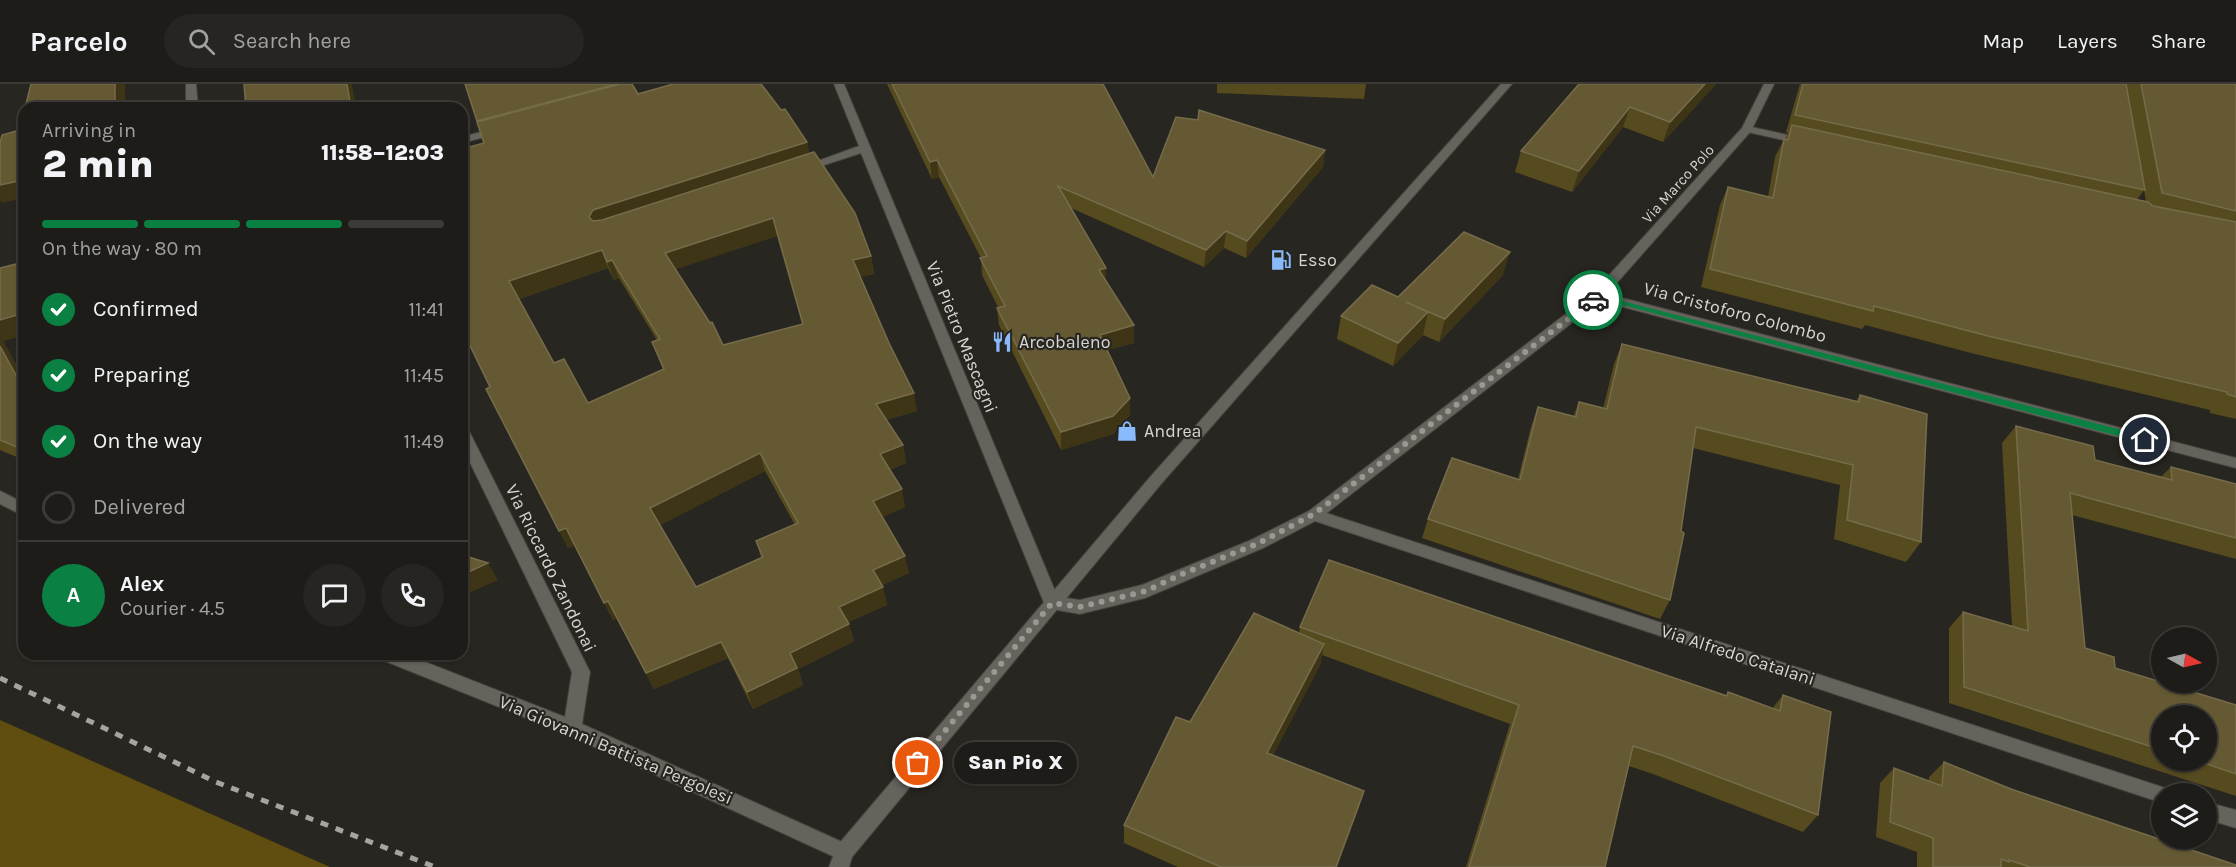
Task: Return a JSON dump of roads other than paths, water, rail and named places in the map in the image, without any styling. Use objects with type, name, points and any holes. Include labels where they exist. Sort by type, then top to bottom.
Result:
[{"type":"street","points":[[191,84],[192,102]]},
{"type":"street","name":"Via Pietro Mascagni","points":[[839,84],[1052,603]]},
{"type":"street","points":[[842,860],[1052,603],[1172,462],[1507,84]]},
{"type":"street","name":"Via Marco Polo","points":[[1598,296],[1747,129],[1769,84]]},
{"type":"street","points":[[468,138],[507,128]]},
{"type":"street","points":[[1747,129],[1816,145]]},
{"type":"street","points":[[790,173],[864,148]]},
{"type":"street","points":[[1052,603],[1080,607],[1146,591],[1257,544],[1314,514],[1598,296]]},
{"type":"street","name":"Via Cristoforo Colombo","points":[[1598,296],[2236,464]]},
{"type":"street","name":"Via Riccardo Zandonai","points":[[468,442],[581,672],[572,728]]},
{"type":"street","points":[[0,497],[18,507]]},
{"type":"street","name":"Via Alfredo Catalani","points":[[1314,514],[2151,791]]},
{"type":"street","name":"Via Giovanni Battista Pergolesi","points":[[401,660],[572,728],[842,860]]},
{"type":"street","points":[[2217,813],[2236,819]]},
{"type":"railway","points":[[0,678],[216,782],[435,867]]},
{"type":"place","name":"Esso","points":[[1281,260]]},
{"type":"place","name":"Arcobaleno","points":[[1002,342]]},
{"type":"place","name":"Andrea","points":[[1127,431]]},
{"type":"place","name":"San Pio X","points":[[918,763]]}]
